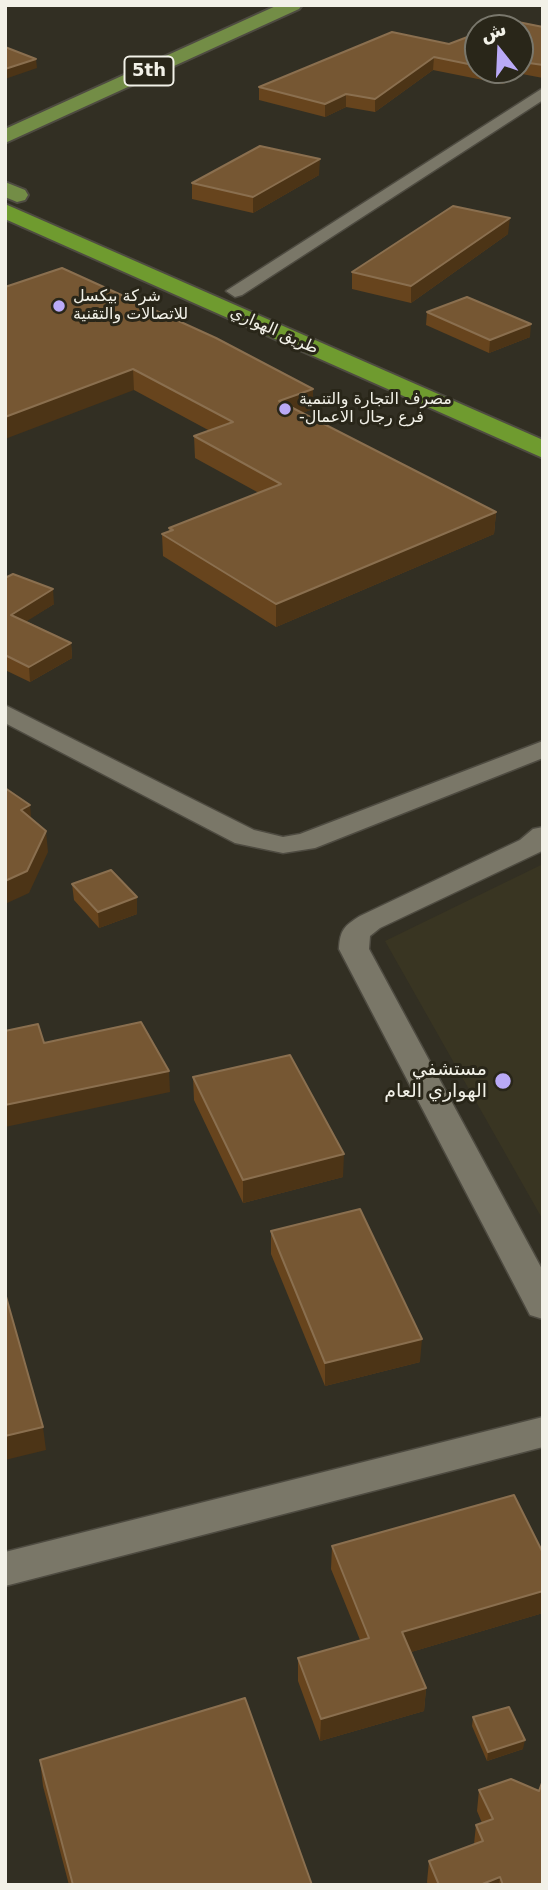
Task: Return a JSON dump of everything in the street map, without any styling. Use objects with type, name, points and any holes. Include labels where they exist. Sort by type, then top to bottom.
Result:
[{"type":"highway","name":"طريق الهواري","points":[[8,196],[482,397]]},
{"type":"highway","name":"طريق الهواري","points":[[8,196],[345,362],[543,450]]},
{"type":"highway","points":[[345,362],[374,351]]},
{"type":"main road","name":"5th","points":[[5,122],[269,5]]},
{"type":"main road","name":"5th","points":[[5,137],[293,5]]},
{"type":"street","points":[[235,291],[543,93]]},
{"type":"street","points":[[5,713],[244,837],[283,845],[305,842],[543,749]]},
{"type":"street","points":[[543,835],[530,846],[370,922],[355,932],[355,949],[543,1305]]},
{"type":"street","points":[[5,1569],[543,1432]]},
{"type":"shaded area","name":"مستشفي الهواري العام","points":[[543,864],[543,1220],[385,941]]},
{"type":"building","points":[[534,25],[543,27],[543,65],[534,64]]},
{"type":"building","points":[[392,32],[449,44],[464,38],[464,63],[434,57],[375,99],[346,94],[325,104],[259,87]]},
{"type":"building","points":[[5,47],[36,59],[5,69]]},
{"type":"building","points":[[260,146],[320,159],[253,197],[192,183]]},
{"type":"building","points":[[453,206],[510,218],[411,286],[352,272]]},
{"type":"building","points":[[62,268],[216,338],[313,389],[279,401],[496,512],[276,604],[162,534],[173,530],[169,528],[281,484],[194,436],[233,422],[133,369],[5,417],[5,287]]},
{"type":"building","points":[[467,297],[531,324],[490,340],[427,312]]},
{"type":"building","points":[[13,574],[53,589],[11,615],[71,643],[29,667],[5,655],[5,578]]},
{"type":"building","points":[[5,788],[30,805],[21,810],[46,831],[27,871],[5,881]]},
{"type":"building","points":[[111,870],[137,897],[98,912],[72,884]]},
{"type":"building","points":[[141,1022],[169,1071],[5,1105],[5,1031],[38,1024],[44,1043]]},
{"type":"building","points":[[290,1055],[344,1154],[243,1180],[193,1077]]},
{"type":"building","points":[[360,1209],[422,1339],[325,1363],[271,1231]]},
{"type":"building","points":[[5,1293],[43,1427],[5,1436]]},
{"type":"building","points":[[514,1495],[543,1553],[543,1591],[402,1632],[426,1688],[321,1719],[298,1658],[369,1638],[332,1546]]},
{"type":"building","points":[[245,1698],[312,1885],[73,1885],[40,1760]]},
{"type":"building","points":[[509,1707],[525,1740],[488,1752],[473,1717]]},
{"type":"building","points":[[511,1779],[539,1791],[543,1780],[543,1885],[503,1885],[500,1877],[480,1885],[439,1885],[429,1861],[483,1841],[476,1825],[493,1819],[479,1790]]},
{"type":"place","name":"شركة بيكسل للاتصالات والتقنية","points":[[59,306]]},
{"type":"place","name":"مصرف التجارة والتنمية -فرع رجال الاعمال","points":[[285,409]]},
{"type":"place","name":"مستشفي الهواري العام","points":[[503,1081]]}]
